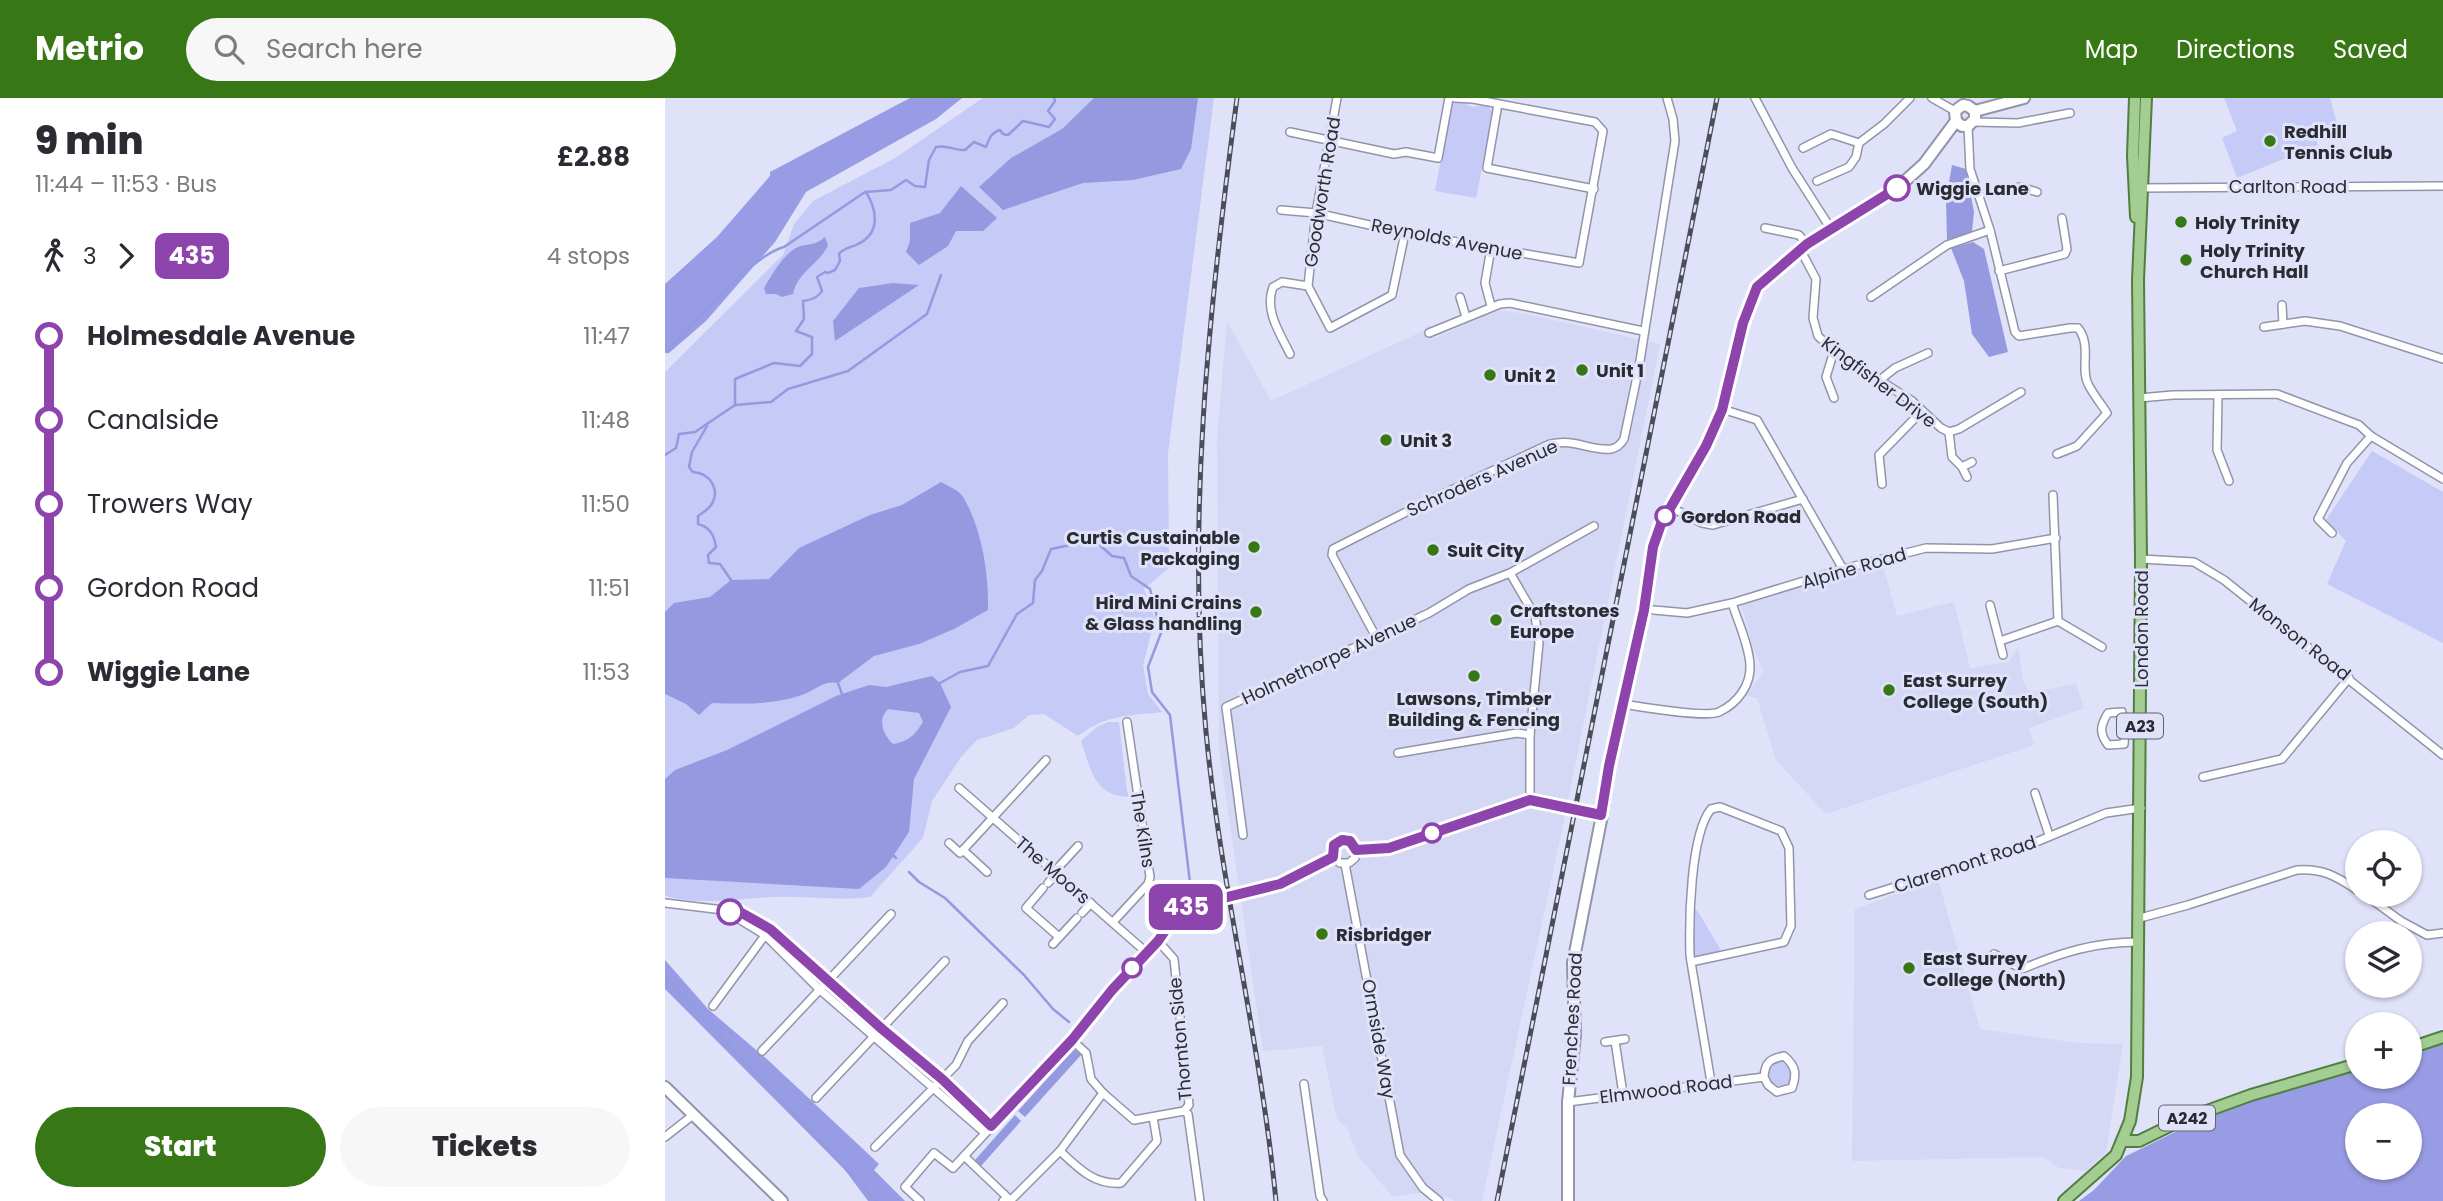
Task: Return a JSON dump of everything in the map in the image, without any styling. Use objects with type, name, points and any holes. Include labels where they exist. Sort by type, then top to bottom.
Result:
[{"type":"main road","name":"London Road","points":[[2124,1140],[2137,1077],[2140,918],[2141,559],[2139,243],[2135,98]]},
{"type":"main road","name":"London Road","points":[[2138,188],[2146,98]]},
{"type":"main road","points":[[2422,1044],[2443,1037]]},
{"type":"main road","name":"A242","points":[[2124,1140],[2139,1141],[2182,1120],[2239,1099],[2345,1068]]},
{"type":"main road","name":"A23","points":[[2064,1201],[2116,1155],[2124,1140]]},
{"type":"street","name":"Goodworth Road","points":[[1337,98],[1316,213],[1308,286],[1330,328],[1392,295],[1405,233]]},
{"type":"street","points":[[1290,132],[1394,154],[1406,152],[1438,158],[1449,98]]},
{"type":"street","points":[[1455,98],[1473,98],[1595,121],[1603,131],[1594,189],[1487,167],[1497,104]]},
{"type":"street","points":[[1429,333],[1491,306],[1510,303],[1643,331],[1675,141],[1667,98]]},
{"type":"street","points":[[1755,98],[1792,168],[1831,229]]},
{"type":"street","points":[[1817,181],[1849,167],[1856,157],[1859,143],[1884,124],[1910,98]]},
{"type":"street","points":[[1932,98],[1955,116],[1972,120],[2018,123],[2070,113]]},
{"type":"street","points":[[1972,120],[2024,98]]},
{"type":"street","points":[[1955,116],[1963,105],[1971,107],[1971,169],[1990,230],[2016,335],[2075,327],[2083,334],[2086,383],[2107,414],[2077,446],[2057,454]]},
{"type":"street","name":"Frenches Road","points":[[1568,1201],[1568,1102],[1575,1035],[1573,963],[1609,766],[1644,610],[1653,547],[1661,524],[1706,446],[1722,410],[1743,323],[1757,287],[1802,243],[1831,229],[1895,190],[1924,164],[1955,116]]},
{"type":"street","points":[[1803,148],[1831,134],[1859,143]]},
{"type":"street","name":"Carlton Road","points":[[2138,188],[2443,186]]},
{"type":"street","points":[[1978,194],[2021,187],[2036,192]]},
{"type":"street","name":"Reynolds Avenue","points":[[1281,210],[1316,213],[1405,233],[1579,263],[1594,189]]},
{"type":"street","points":[[1999,271],[2065,254],[2067,249],[2062,218]]},
{"type":"street","points":[[1765,228],[1802,243]]},
{"type":"street","points":[[1871,297],[1947,245],[1990,230]]},
{"type":"street","name":"Kingfisher Drive","points":[[1802,243],[1817,279],[1814,328],[1818,336],[1834,351],[1912,401],[1941,428],[1949,432],[1959,429],[2021,392]]},
{"type":"street","points":[[1491,306],[1485,283],[1492,248]]},
{"type":"street","name":"Goodworth Road","points":[[1290,354],[1268,305],[1273,288],[1282,282],[1308,286]]},
{"type":"street","points":[[1460,297],[1466,317]]},
{"type":"street","points":[[2281,305],[2283,324]]},
{"type":"street","points":[[2264,327],[2305,321],[2340,326],[2443,359]]},
{"type":"street","name":"Schroders Avenue","points":[[1376,636],[1332,555],[1332,550],[1430,500],[1550,444],[1568,441],[1612,449],[1619,446],[1626,434],[1643,331]]},
{"type":"street","points":[[1834,351],[1826,377],[1834,398]]},
{"type":"street","points":[[1880,380],[1895,368],[1928,353]]},
{"type":"street","points":[[2218,394],[2217,450],[2229,481]]},
{"type":"street","points":[[2139,398],[2277,394],[2359,425],[2371,436],[2443,479]]},
{"type":"street","points":[[1722,410],[1757,420],[1843,569]]},
{"type":"street","points":[[1882,484],[1878,455],[1922,411]]},
{"type":"street","points":[[1949,432],[1952,457],[1967,477]]},
{"type":"street","points":[[2332,533],[2319,519],[2347,463],[2371,436]]},
{"type":"street","points":[[1962,467],[1972,462]]},
{"type":"street","points":[[2053,495],[2058,621]]},
{"type":"street","points":[[1670,507],[1702,523],[1713,525],[1803,499]]},
{"type":"street","name":"Holmethorpe Avenue","points":[[1243,835],[1226,708],[1429,613],[1469,589],[1510,573],[1594,526]]},
{"type":"street","name":"Alpine Road","points":[[1654,610],[1687,613],[1732,603],[1843,569],[1926,548],[1993,549],[2056,538]]},
{"type":"street","name":"Monson Road","points":[[2141,559],[2194,562],[2224,580],[2443,755]]},
{"type":"street","points":[[1510,573],[1535,616],[1539,643],[1530,735],[1530,800]]},
{"type":"street","points":[[1623,704],[1678,712],[1718,713],[1743,693],[1747,686],[1750,663],[1732,603]]},
{"type":"street","points":[[1990,605],[2003,655]]},
{"type":"street","points":[[2000,641],[2058,621]]},
{"type":"street","points":[[2058,621],[2102,648]]},
{"type":"street","points":[[2203,777],[2282,759],[2349,678]]},
{"type":"street","points":[[2122,712],[2125,731],[2124,744],[2108,745],[2101,736],[2101,724],[2108,713],[2122,712]]},
{"type":"street","name":"The Kilns","points":[[1113,922],[1148,884],[1150,877],[1127,722]]},
{"type":"street","points":[[2125,731],[2140,730]]},
{"type":"street","points":[[1398,753],[1517,733],[1530,735]]},
{"type":"street","points":[[949,843],[960,853],[964,850],[1046,760]]},
{"type":"street","name":"The Moors","points":[[958,788],[1146,953]]},
{"type":"street","points":[[2035,793],[2049,835]]},
{"type":"street","points":[[1356,850],[1389,848],[1530,800],[1601,815]]},
{"type":"street","points":[[1691,962],[1784,942],[1791,926],[1790,861],[1786,838],[1781,831],[1720,807],[1711,809],[1702,822],[1689,903],[1691,962],[1711,1083]]},
{"type":"street","name":"Claremont Road","points":[[1869,895],[2029,845],[2106,813],[2141,808]]},
{"type":"street","points":[[1340,841],[1350,841],[1356,850],[1355,858],[1345,864],[1337,862],[1333,857],[1334,845],[1340,841]]},
{"type":"street","points":[[1078,846],[1026,908],[1056,941],[1091,903]]},
{"type":"street","points":[[964,850],[987,872]]},
{"type":"street","points":[[920,1201],[905,1187],[935,1153],[953,1168],[1072,1040],[1084,1022],[1158,941],[1177,913],[1187,907],[1280,884],[1333,857]]},
{"type":"street","name":"Ormside Way","points":[[1345,864],[1401,1155],[1423,1188],[1439,1201]]},
{"type":"street","points":[[2140,918],[2297,870],[2315,869],[2331,873],[2345,882]]},
{"type":"street","points":[[665,903],[727,911],[767,932],[942,1079],[988,1130]]},
{"type":"street","points":[[2382,907],[2427,935],[2443,933]]},
{"type":"street","points":[[762,1051],[891,914]]},
{"type":"street","points":[[767,932],[819,989],[935,1089],[988,1130]]},
{"type":"street","points":[[713,1006],[767,932]]},
{"type":"street","name":"Thornton Side","points":[[1072,1040],[1086,1053],[1091,1079],[1134,1120],[1184,1111],[1189,1105],[1188,1083],[1174,959],[1158,941]]},
{"type":"street","points":[[1994,954],[2022,969],[2082,947],[2139,942]]},
{"type":"street","points":[[816,1098],[945,961]]},
{"type":"street","points":[[875,1147],[935,1089],[956,1065],[968,1041],[1003,1003]]},
{"type":"street","points":[[1605,1042],[1625,1039]]},
{"type":"street","points":[[1615,1041],[1623,1094]]},
{"type":"street","name":"Elmwood Road","points":[[1784,1056],[1793,1063],[1796,1077],[1792,1088],[1777,1091],[1768,1086],[1764,1077],[1765,1066],[1772,1059],[1784,1056]]},
{"type":"street","name":"Elmwood Road","points":[[1568,1102],[1764,1077]]},
{"type":"street","points":[[1304,1084],[1322,1201]]},
{"type":"street","points":[[665,1087],[779,1200]]},
{"type":"street","points":[[964,1156],[1008,1200],[1060,1151],[1103,1093]]},
{"type":"street","points":[[1184,1111],[1188,1114],[1200,1201]]},
{"type":"street","points":[[665,1137],[693,1115]]},
{"type":"street","points":[[1060,1151],[1086,1175],[1106,1182],[1121,1183],[1155,1145],[1157,1137],[1153,1116]]},
{"type":"street","points":[[1106,1171],[1106,1182]]},
{"type":"shaded area","points":[[910,98],[962,98],[936,119],[806,192],[775,242],[706,321],[669,353],[665,353],[665,284],[717,237],[770,176],[770,172]]},
{"type":"shaded area","points":[[983,98],[1214,98],[1168,453],[1169,568],[1144,589],[1155,619],[1143,665],[1148,694],[1162,712],[1108,720],[1078,736],[1044,714],[1029,715],[1014,728],[977,740],[961,757],[932,801],[923,838],[870,897],[773,897],[692,901],[665,896],[665,372],[783,255],[794,224],[813,201],[895,158]]},
{"type":"shaded area","points":[[1094,98],[1198,98],[1191,149],[1181,169],[1133,180],[1083,183],[1003,210],[979,187],[1011,158],[1062,129]]},
{"type":"shaded area","name":"Redhill Tennis Club","points":[[2224,98],[2330,98],[2337,123],[2314,133],[2318,145],[2237,178],[2222,138],[2237,131]]},
{"type":"shaded area","points":[[1455,101],[1472,107],[1487,105],[1493,112],[1476,198],[1435,191],[1451,104]]},
{"type":"shaded area","points":[[1952,165],[1966,169],[1974,212],[1972,232],[1947,240],[1946,200]]},
{"type":"shaded area","points":[[961,186],[997,218],[983,231],[956,231],[948,246],[919,265],[906,252],[910,241],[910,223],[940,213]]},
{"type":"shaded area","points":[[825,237],[828,245],[799,279],[793,294],[782,297],[766,294],[764,288],[787,255],[798,247],[815,243]]},
{"type":"shaded area","points":[[1973,242],[1984,249],[2008,352],[1989,357],[1972,334],[1964,281],[1951,248]]},
{"type":"shaded area","points":[[893,283],[919,285],[835,341],[833,321],[859,288]]},
{"type":"shaded area","points":[[1495,311],[1549,319],[1660,344],[1563,825],[1482,1201],[1455,1201],[1432,1191],[1393,1197],[1358,1156],[1347,1128],[1337,1119],[1322,1046],[1263,1051],[1219,749],[1217,439],[1227,321],[1271,401],[1423,331],[1429,324],[1435,338]]},
{"type":"shaded area","points":[[2372,451],[2443,492],[2443,643],[2327,584],[2346,541],[2326,520]]},
{"type":"shaded area","points":[[941,482],[956,490],[970,509],[980,537],[986,567],[988,610],[919,644],[874,656],[838,683],[824,684],[802,695],[780,701],[712,703],[699,715],[686,704],[665,694],[665,612],[674,603],[710,597],[731,580],[769,579],[799,548],[870,515],[902,505]]},
{"type":"shaded area","name":"East Surrey College (South)","points":[[1883,566],[1897,616],[1954,602],[1970,668],[2009,662],[2018,647],[2023,680],[2028,690],[2033,692],[2076,684],[2084,708],[2029,728],[2034,745],[1826,814],[1776,760],[1757,698],[1746,695],[1764,672],[1754,650],[1741,605],[1857,569]]},
{"type":"shaded area","points":[[932,676],[940,683],[951,707],[914,779],[909,832],[886,867],[859,889],[665,878],[665,779],[675,770],[727,750],[836,696],[869,685],[886,687]],"holes":[[[888,709],[919,713],[923,722],[917,731],[911,737],[893,744],[886,736],[882,722]]]},
{"type":"shaded area","points":[[1108,722],[1119,722],[1127,792],[1131,797],[1119,796],[1102,787],[1091,771],[1081,741],[1097,727]]},
{"type":"shaded area","name":"East Surrey College (North)","points":[[1938,879],[1980,1029],[2078,1043],[2123,1044],[2106,1152],[2086,1171],[2059,1168],[2044,1157],[1852,1161],[1855,909]]},
{"type":"shaded area","points":[[1692,909],[1697,910],[1722,952],[1694,957]]},
{"type":"shaded area","points":[[665,960],[708,1009],[769,1061],[879,1164],[874,1170],[905,1201],[868,1201],[845,1170],[665,989]]},
{"type":"shaded area","points":[[2443,1037],[2443,1201],[2079,1201],[2094,1190],[2126,1156],[2251,1095],[2345,1068],[2345,1089],[2422,1089],[2422,1043]]},
{"type":"shaded area","points":[[1074,1049],[1081,1055],[1025,1117],[1018,1111]]},
{"type":"shaded area","points":[[1776,1062],[1786,1062],[1793,1069],[1793,1079],[1786,1086],[1776,1086],[1769,1079],[1769,1069]]},
{"type":"shaded area","points":[[1015,1115],[1021,1121],[981,1166],[975,1160]]},
{"type":"waterway","points":[[665,351],[757,262],[865,192],[891,190],[906,180],[915,186],[925,187],[929,160],[936,147],[965,150],[974,142],[986,147],[994,133],[1000,130],[1008,135],[1023,121],[1049,127],[1055,119],[1048,111],[1055,101],[1054,98]]},
{"type":"waterway","points":[[735,405],[735,379],[774,363],[800,366],[812,354],[812,337],[796,331],[804,319],[803,301],[814,298],[822,291],[817,277],[835,270],[840,261],[839,254],[870,234],[875,221],[873,206],[866,192]]},
{"type":"waterway","points":[[735,405],[771,402],[788,389],[848,371],[927,314],[941,275]]},
{"type":"waterway","points":[[665,455],[676,448],[679,434],[695,432],[735,405]]},
{"type":"waterway","points":[[707,426],[692,452],[689,467],[693,472],[709,479],[714,488],[714,499],[698,516],[698,524],[713,535],[716,547],[708,555],[709,563],[720,564],[731,580]]},
{"type":"waterway","points":[[940,683],[960,672],[988,666],[1017,614],[1033,603],[1035,580],[1051,549],[1094,540],[1112,556],[1124,558],[1131,576],[1150,589],[1161,633],[1148,667],[1152,692],[1170,715],[1191,891]]},
{"type":"waterway","points":[[838,683],[842,694]]},
{"type":"waterway","points":[[893,855],[896,858]]},
{"type":"waterway","points":[[909,872],[919,882],[945,898],[1024,975],[1053,1009],[1069,1022]]},
{"type":"waterway","points":[[665,978],[876,1201]]},
{"type":"railway","points":[[1237,98],[1203,414],[1198,573],[1200,653],[1206,732],[1221,849],[1261,1084],[1276,1201]]},
{"type":"railway","points":[[1497,1201],[1717,98]]},
{"type":"bus line","name":"435","points":[[730,912],[740,912],[770,929],[942,1079],[991,1126],[1072,1040],[1084,1022],[1158,941],[1177,913],[1187,907],[1280,884],[1333,857],[1334,845],[1342,840],[1350,841],[1356,850],[1389,848],[1530,800],[1601,815],[1609,766],[1644,610],[1653,547],[1661,524],[1706,446],[1722,410],[1743,323],[1757,287],[1807,244],[1897,188]]},
{"type":"place","name":"Redhill Tennis Club","points":[[2270,141]]},
{"type":"place","name":"Wiggie Lane","points":[[1897,188]]},
{"type":"place","name":"Holy Trinity","points":[[2181,222]]},
{"type":"place","name":"Holy Trinity Church Hall","points":[[2186,260]]},
{"type":"place","name":"Unit 1","points":[[1582,370]]},
{"type":"place","name":"Unit 2","points":[[1490,375]]},
{"type":"place","name":"Unit 3","points":[[1386,440]]},
{"type":"place","name":"Gordon Road","points":[[1665,516]]},
{"type":"place","name":"Curtis Custainable Packaging","points":[[1254,547]]},
{"type":"place","name":"Suit City","points":[[1433,550]]},
{"type":"place","name":"Hird Mini Crains & Glass handling","points":[[1256,612]]},
{"type":"place","name":"Craftstones Europe","points":[[1496,620]]},
{"type":"place","name":"Lawsons, Timber Building & Fencing","points":[[1474,676]]},
{"type":"place","name":"East Surrey College (South)","points":[[1889,690]]},
{"type":"place","name":"Risbridger","points":[[1322,934]]},
{"type":"place","name":"East Surrey College (North)","points":[[1909,968]]}]
